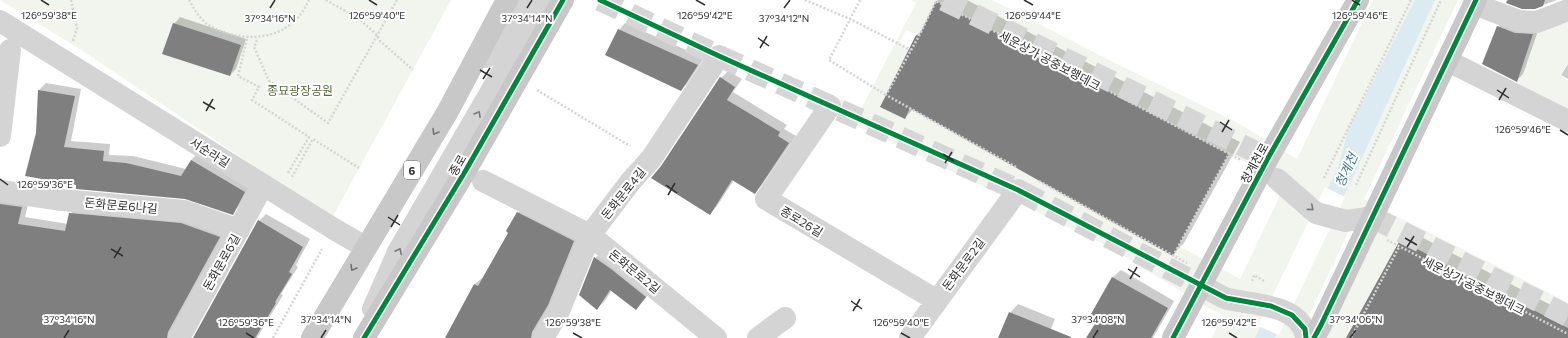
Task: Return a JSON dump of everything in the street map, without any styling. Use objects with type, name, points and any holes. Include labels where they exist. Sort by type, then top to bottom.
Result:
[{"type":"main road","name":"6","points":[[312,338],[365,247],[448,112],[507,0]]},
{"type":"main road","name":"종로","points":[[364,338],[466,170],[563,0]]},
{"type":"main road","name":"청계천로","points":[[1173,338],[1197,276],[1268,158],[1358,0]]},
{"type":"main road","points":[[1314,338],[1369,218],[1448,61],[1475,2]]},
{"type":"street","points":[[448,112],[525,0]]},
{"type":"street","points":[[360,338],[398,252],[544,0]]},
{"type":"street","points":[[1475,2],[1519,21],[1537,22],[1568,10]]},
{"type":"street","name":"서순라길","points":[[0,21],[365,247]]},
{"type":"street","name":"서순라길","points":[[5,50],[60,58]]},
{"type":"street","points":[[0,136],[5,50]]},
{"type":"street","name":"돈화문로4길","points":[[543,338],[559,311],[590,235],[631,181],[651,159],[719,56]]},
{"type":"street","points":[[1448,61],[1568,121]]},
{"type":"street","name":"종로26길","points":[[830,106],[766,199],[936,300]]},
{"type":"street","name":"돈화문로2길","points":[[910,338],[1024,179]]},
{"type":"street","name":"돈화문로2길","points":[[483,181],[590,235],[716,338]]},
{"type":"street","points":[[1279,181],[1316,213],[1346,221],[1369,218]]},
{"type":"street","name":"돈화문로6나길","points":[[0,191],[62,200],[184,210],[239,230]]},
{"type":"street","name":"돈화문로6길","points":[[179,338],[239,230],[273,191]]},
{"type":"street","points":[[1197,276],[1226,298],[1271,306],[1292,315],[1305,329],[1306,338]]},
{"type":"street","points":[[758,338],[785,318]]},
{"type":"path","points":[[60,58],[70,53],[77,28],[71,0]]},
{"type":"path","points":[[188,0],[206,24],[228,35],[255,37],[280,31],[292,23],[302,14],[309,0]]},
{"type":"path","points":[[326,0],[359,19],[377,35],[380,41],[413,70]]},
{"type":"path","points":[[257,40],[254,47],[269,81],[328,123],[396,0]]},
{"type":"path","points":[[805,0],[850,19],[911,50]]},
{"type":"path","points":[[860,0],[829,60],[1024,179],[1173,256],[1197,276]]},
{"type":"path","points":[[1324,178],[1410,0]]},
{"type":"path","points":[[1356,186],[1441,0]]},
{"type":"path","points":[[247,39],[238,76],[259,87],[252,100],[308,137],[273,191]]},
{"type":"path","points":[[533,88],[651,159]]},
{"type":"path","points":[[273,191],[313,139],[359,168]]},
{"type":"path","points":[[1173,256],[1229,154]]},
{"type":"path","points":[[273,338],[334,229]]},
{"type":"path","points":[[1351,338],[1399,246]]},
{"type":"green space","name":"종묘광장공원","points":[[0,0],[451,0],[333,216],[279,183],[80,49]]},
{"type":"green space","points":[[911,0],[992,0],[1113,62],[1236,122],[1297,159],[1373,0],[1458,0],[1364,199],[1568,303],[1568,328],[1400,240],[1347,336],[1351,338],[1212,338],[1223,314],[1208,308],[1106,245],[807,102],[812,86],[861,109],[916,3]],"holes":[[[936,1],[1263,171],[1285,185],[1240,279],[1179,246],[1173,255],[910,108],[905,119],[911,50],[899,44],[906,30],[919,36]],[[1351,226],[1372,239],[1326,325],[1309,316]]]},
{"type":"green space","points":[[1568,17],[1568,63],[1560,75],[1568,81],[1568,112],[1516,85],[1535,29]]},
{"type":"water","name":"청계천","points":[[1415,0],[1435,0],[1354,175],[1275,338],[1255,338],[1338,167],[1349,127]]},
{"type":"pier","points":[[1325,187],[1345,197],[1279,335],[1258,326]]},
{"type":"building","points":[[1508,0],[1545,0],[1543,6],[1535,9],[1522,9],[1506,3]]},
{"type":"building","points":[[936,1],[1229,154],[1173,256],[910,108],[905,119],[880,107],[916,35],[919,36]]},
{"type":"building","points":[[173,23],[241,45],[230,76],[162,54]]},
{"type":"building","points":[[1497,26],[1515,33],[1533,34],[1517,82],[1482,64]]},
{"type":"building","points":[[618,29],[698,65],[681,91],[605,55]]},
{"type":"building","points":[[720,77],[735,87],[727,100],[780,132],[778,136],[789,143],[755,194],[732,180],[710,215],[651,178],[661,166]]},
{"type":"building","points":[[38,90],[75,96],[64,147],[104,151],[103,161],[126,163],[181,176],[191,160],[245,192],[233,215],[185,199],[76,189],[76,185],[25,176],[36,133]]},
{"type":"building","points":[[0,204],[22,207],[18,224],[65,231],[69,213],[181,223],[220,237],[168,332],[167,338],[0,338]]},
{"type":"building","points":[[517,212],[574,241],[548,305],[532,332],[531,338],[445,338],[474,284],[478,286],[508,233],[506,231]]},
{"type":"building","points":[[258,220],[303,247],[289,272],[292,274],[255,338],[193,338]]},
{"type":"building","points":[[1400,240],[1568,328],[1568,338],[1346,338]]},
{"type":"building","points":[[594,257],[646,297],[636,310],[610,290],[597,310],[579,295]]},
{"type":"building","points":[[1112,277],[1168,308],[1151,338],[1086,338],[1098,319],[1091,314]]},
{"type":"building","points":[[1009,312],[1071,337],[1071,338],[998,338]]},
{"type":"tunnel","points":[[600,0],[719,56],[1018,190],[1200,285]]},
{"type":"tunnel","points":[[944,0],[1268,158]]},
{"type":"tunnel","points":[[1372,217],[1568,316]]},
{"type":"cycle path","points":[[364,338],[466,170],[563,0]]},
{"type":"cycle path","points":[[600,0],[719,56],[1018,190],[1226,298],[1271,306],[1292,315],[1305,329],[1306,338]]},
{"type":"cycle path","points":[[1173,338],[1268,158],[1358,0]]},
{"type":"cycle path","points":[[1314,338],[1476,0]]}]
